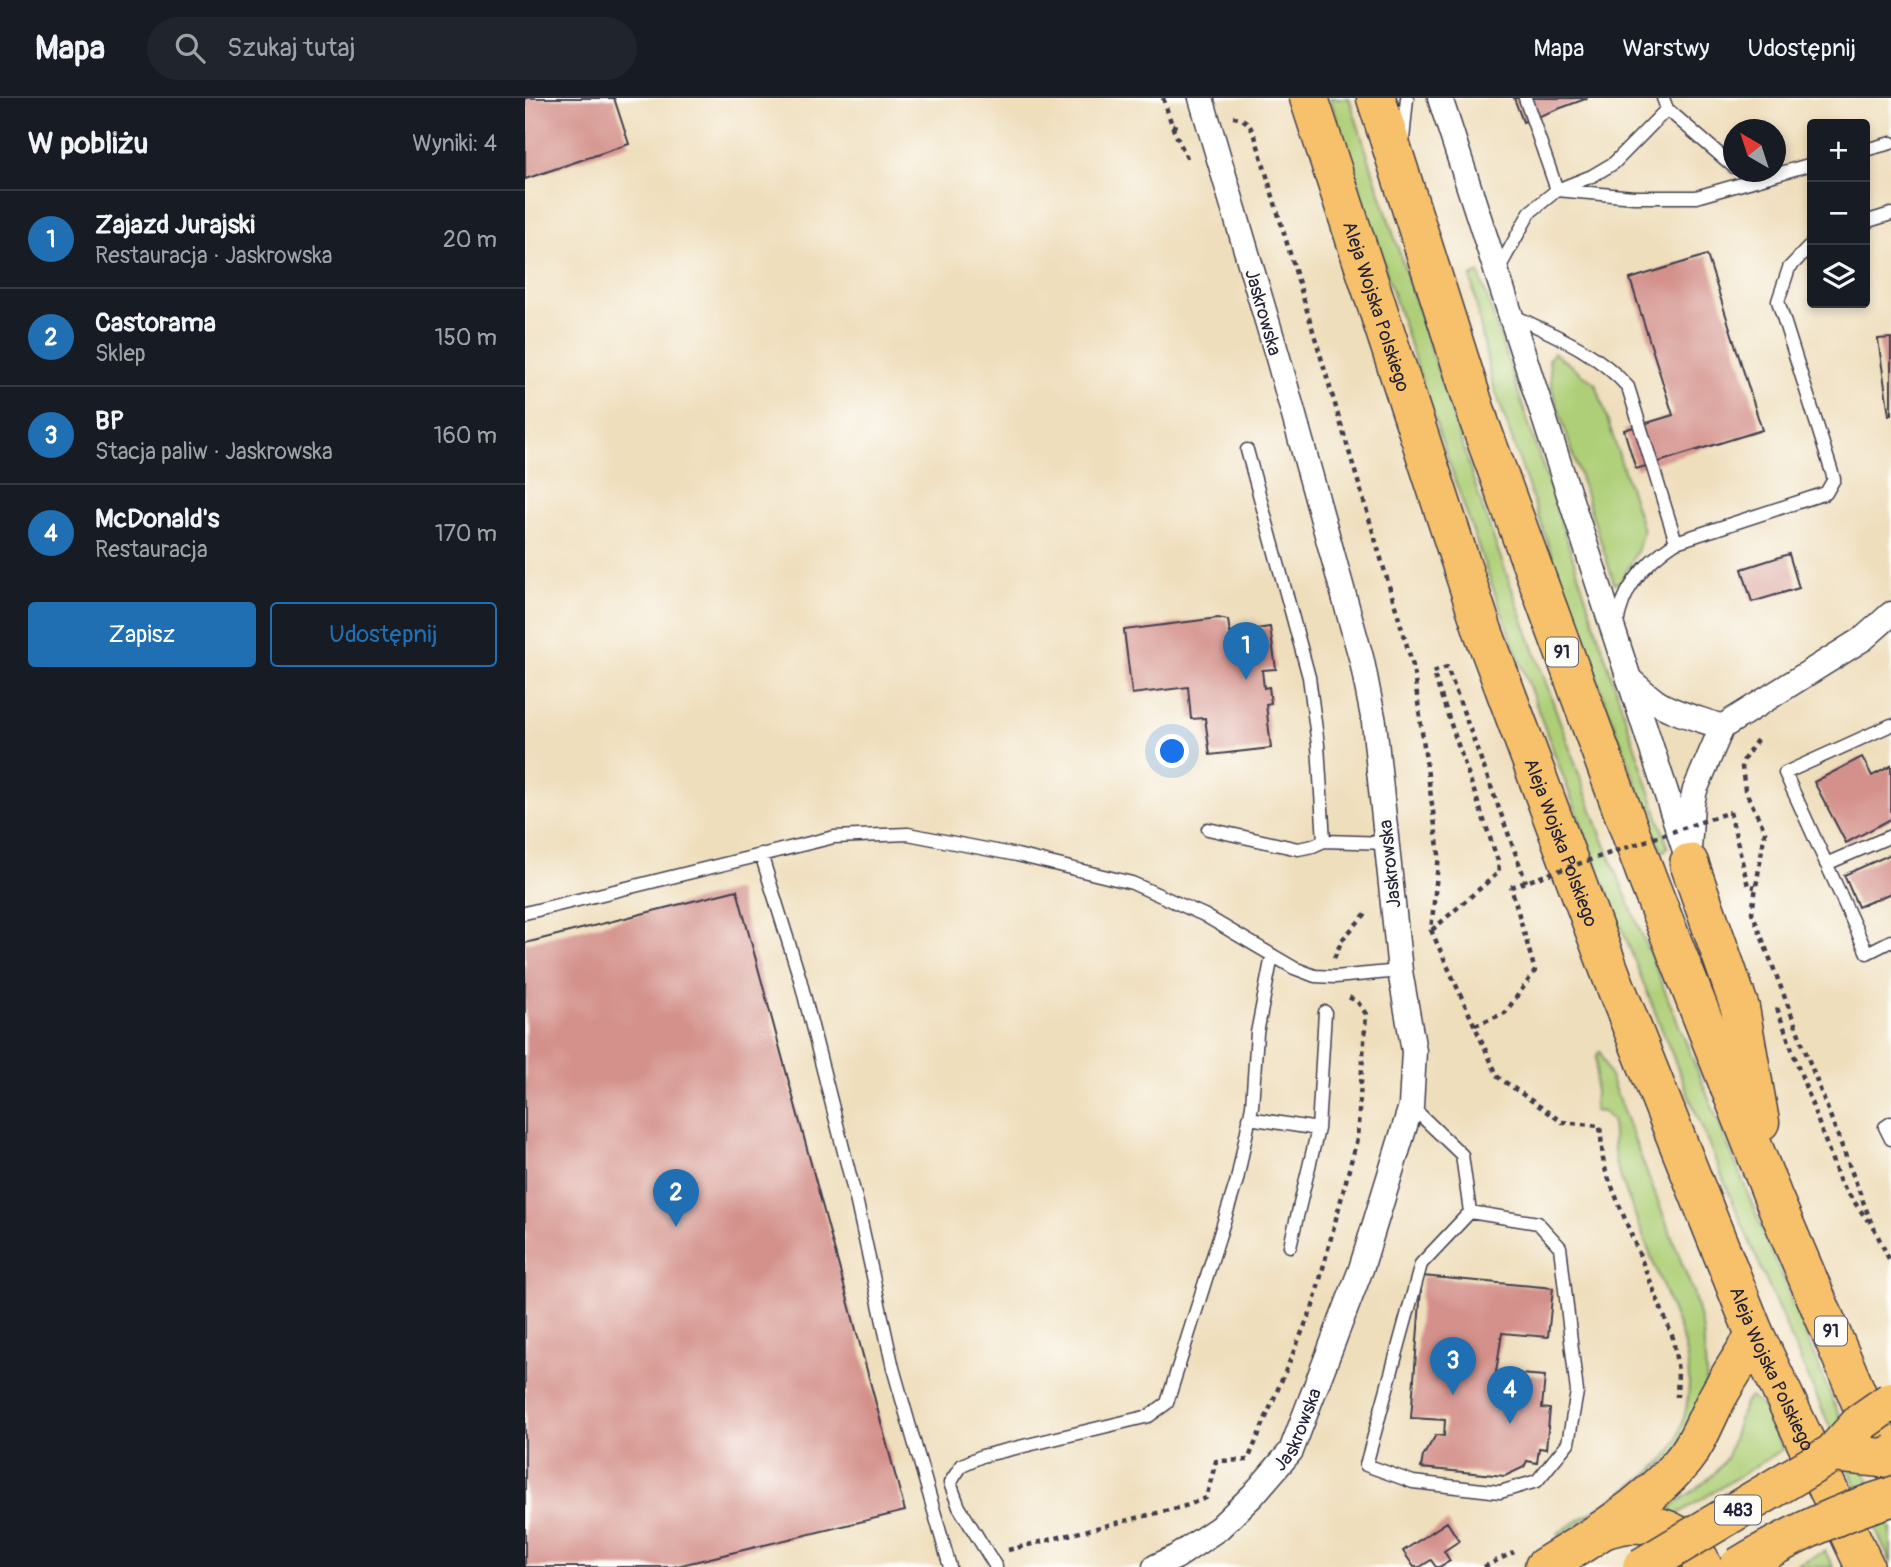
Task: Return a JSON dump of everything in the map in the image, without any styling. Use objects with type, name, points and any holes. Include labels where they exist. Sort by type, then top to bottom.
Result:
[{"type":"main road","name":"Aleja Wojska Polskiego","points":[[1309,98],[1483,631],[1613,980],[1755,1335],[1865,1567]]},
{"type":"main road","name":"91","points":[[1375,98],[1480,424],[1648,880],[1773,1197],[1861,1403],[1891,1464]]},
{"type":"main road","points":[[1689,863],[1740,1008],[1773,1197]]},
{"type":"main road","points":[[1603,1530],[1651,1493],[1681,1463],[1698,1438],[1714,1403],[1755,1335]]},
{"type":"main road","points":[[1833,1453],[1861,1422],[1891,1401]]},
{"type":"main road","points":[[1833,1453],[1882,1458],[1891,1455]]},
{"type":"main road","name":"483","points":[[1642,1567],[1833,1453]]},
{"type":"main road","points":[[1738,1567],[1819,1524],[1891,1497]]},
{"type":"main road","points":[[1531,1558],[1603,1530],[1635,1522],[1651,1523],[1680,1537],[1692,1548],[1703,1567]]},
{"type":"street","name":"Jaskrowska","points":[[1155,1567],[1176,1557],[1219,1528],[1253,1495],[1291,1451],[1361,1269],[1411,1106],[1414,1051],[1400,971],[1374,722],[1362,662],[1278,358],[1201,98]]},
{"type":"street","points":[[1440,98],[1689,863]]},
{"type":"street","points":[[1689,863],[1692,803],[1722,727],[1864,638],[1891,614]]},
{"type":"street","points":[[1864,638],[1891,631]]},
{"type":"street","points":[[1628,679],[1656,702],[1675,712],[1693,715],[1722,727]]},
{"type":"lane","points":[[1400,176],[1407,98]]},
{"type":"lane","points":[[1525,98],[1557,190]]},
{"type":"lane","points":[[1497,272],[1530,212],[1557,190],[1592,176],[1614,163],[1665,104],[1723,157]]},
{"type":"lane","points":[[1870,149],[1891,143]]},
{"type":"lane","points":[[1786,171],[1807,165]]},
{"type":"lane","points":[[1557,190],[1634,197],[1696,197],[1747,182]]},
{"type":"lane","points":[[1870,220],[1891,214]]},
{"type":"lane","points":[[1615,636],[1619,611],[1640,572],[1657,554],[1676,542],[1826,494],[1831,485],[1834,479],[1778,301],[1789,268],[1811,245]]},
{"type":"lane","points":[[1510,314],[1589,352],[1612,369],[1628,387],[1676,542]]},
{"type":"lane","points":[[1247,450],[1309,677],[1318,745],[1324,841]]},
{"type":"lane","points":[[1891,725],[1785,774],[1867,953],[1891,942]]},
{"type":"lane","points":[[1207,829],[1298,849],[1324,841],[1387,843]]},
{"type":"lane","points":[[525,913],[834,837],[908,834],[1017,855],[1132,883],[1203,915],[1294,968],[1315,976],[1335,977],[1400,971]]},
{"type":"lane","points":[[1826,864],[1891,836]]},
{"type":"lane","points":[[761,854],[800,979],[857,1203],[893,1368],[950,1567]]},
{"type":"lane","points":[[994,1563],[959,1507],[950,1483],[962,1465],[982,1457],[1149,1416],[1167,1403],[1237,1180],[1250,1112],[1257,1033],[1272,956]]},
{"type":"lane","points":[[1290,1246],[1318,1129],[1325,1012]]},
{"type":"lane","points":[[1411,1106],[1462,1155],[1470,1212]]},
{"type":"lane","points":[[1250,1112],[1318,1129]]},
{"type":"lane","points":[[1891,1123],[1885,1127],[1891,1139]]},
{"type":"lane","points":[[1470,1212],[1538,1223],[1560,1247],[1577,1392],[1568,1443],[1537,1481],[1500,1492],[1413,1482],[1366,1465],[1421,1264],[1470,1212]]},
{"type":"path","points":[[1163,98],[1174,131],[1194,172]]},
{"type":"path","points":[[1224,120],[1242,118],[1255,136],[1413,667],[1439,855],[1431,930],[1493,1068],[1504,1082],[1562,1122],[1592,1124],[1602,1129],[1606,1171],[1673,1338],[1678,1371],[1676,1405]]},
{"type":"path","points":[[1431,930],[1499,872],[1498,861],[1433,672],[1447,667],[1525,882]]},
{"type":"path","points":[[1763,735],[1749,749],[1742,767],[1745,790],[1765,831],[1752,912],[1873,1228],[1891,1263]]},
{"type":"path","points":[[1475,1025],[1505,1013],[1535,971],[1511,887],[1730,812],[1748,886],[1755,887]]},
{"type":"path","points":[[1708,820],[1713,832]]},
{"type":"path","points":[[994,1563],[1002,1552],[1206,1498],[1216,1461],[1248,1460],[1313,1306],[1357,1139],[1366,1014],[1357,1001],[1335,990],[1334,958],[1338,947],[1367,913],[1366,901]]},
{"type":"path","points":[[1774,1001],[1840,1182],[1873,1228]]},
{"type":"path","points":[[1484,1567],[1531,1558]]},
{"type":"green space","points":[[1330,98],[1349,98],[1483,509],[1601,835],[1831,1397],[1891,1529],[1891,1563],[1788,1332],[1690,1100],[1597,865],[1461,497]]},
{"type":"green space","points":[[1479,273],[1668,847],[1664,851],[1570,608],[1490,375],[1471,277]]},
{"type":"green space","points":[[1554,353],[1596,384],[1643,530],[1638,549],[1621,582],[1614,583],[1552,389],[1549,359]]},
{"type":"green space","points":[[1600,1051],[1693,1292],[1703,1331],[1707,1389],[1677,1454],[1560,1537],[1558,1533],[1635,1483],[1672,1450],[1682,1425],[1689,1390],[1687,1358],[1681,1334],[1615,1163],[1612,1120],[1603,1112],[1594,1111],[1597,1055]]},
{"type":"green space","points":[[1750,1397],[1761,1405],[1783,1449],[1665,1522],[1663,1513],[1706,1481],[1726,1458]]},
{"type":"green space","points":[[1825,1551],[1833,1567],[1792,1567]]},
{"type":"building","points":[[525,98],[614,98],[629,144],[525,179]]},
{"type":"building","points":[[1514,98],[1588,98],[1523,122]]},
{"type":"building","points":[[1707,255],[1762,430],[1636,469],[1624,430],[1673,415],[1630,279]]},
{"type":"building","points":[[1891,338],[1891,415],[1889,415],[1878,339]]},
{"type":"building","points":[[1789,554],[1799,588],[1752,602],[1742,569]]},
{"type":"building","points":[[1218,618],[1228,620],[1230,633],[1270,627],[1276,669],[1262,670],[1264,688],[1269,687],[1271,703],[1266,704],[1271,748],[1210,755],[1205,718],[1191,719],[1188,687],[1132,694],[1124,630]]},
{"type":"building","points":[[1862,757],[1872,776],[1891,766],[1891,819],[1846,843],[1814,782]]},
{"type":"building","points":[[1891,854],[1891,893],[1858,907],[1844,875]]},
{"type":"building","points":[[737,890],[905,1511],[673,1567],[525,1567],[525,943]]},
{"type":"building","points":[[1422,1276],[1553,1288],[1548,1337],[1502,1333],[1496,1372],[1545,1376],[1542,1408],[1550,1409],[1546,1449],[1539,1448],[1537,1463],[1527,1461],[1524,1467],[1505,1476],[1421,1468],[1423,1456],[1436,1435],[1444,1436],[1445,1420],[1411,1418]]},
{"type":"building","points":[[1447,1522],[1459,1541],[1444,1551],[1450,1561],[1436,1567],[1431,1560],[1420,1567],[1414,1567],[1403,1551]]},
{"type":"place","name":"Zajazd Jurajski","points":[[1246,680]]},
{"type":"place","name":"Castorama","points":[[676,1227]]},
{"type":"place","name":"BP","points":[[1453,1395]]},
{"type":"place","name":"McDonald's","points":[[1510,1424]]}]
